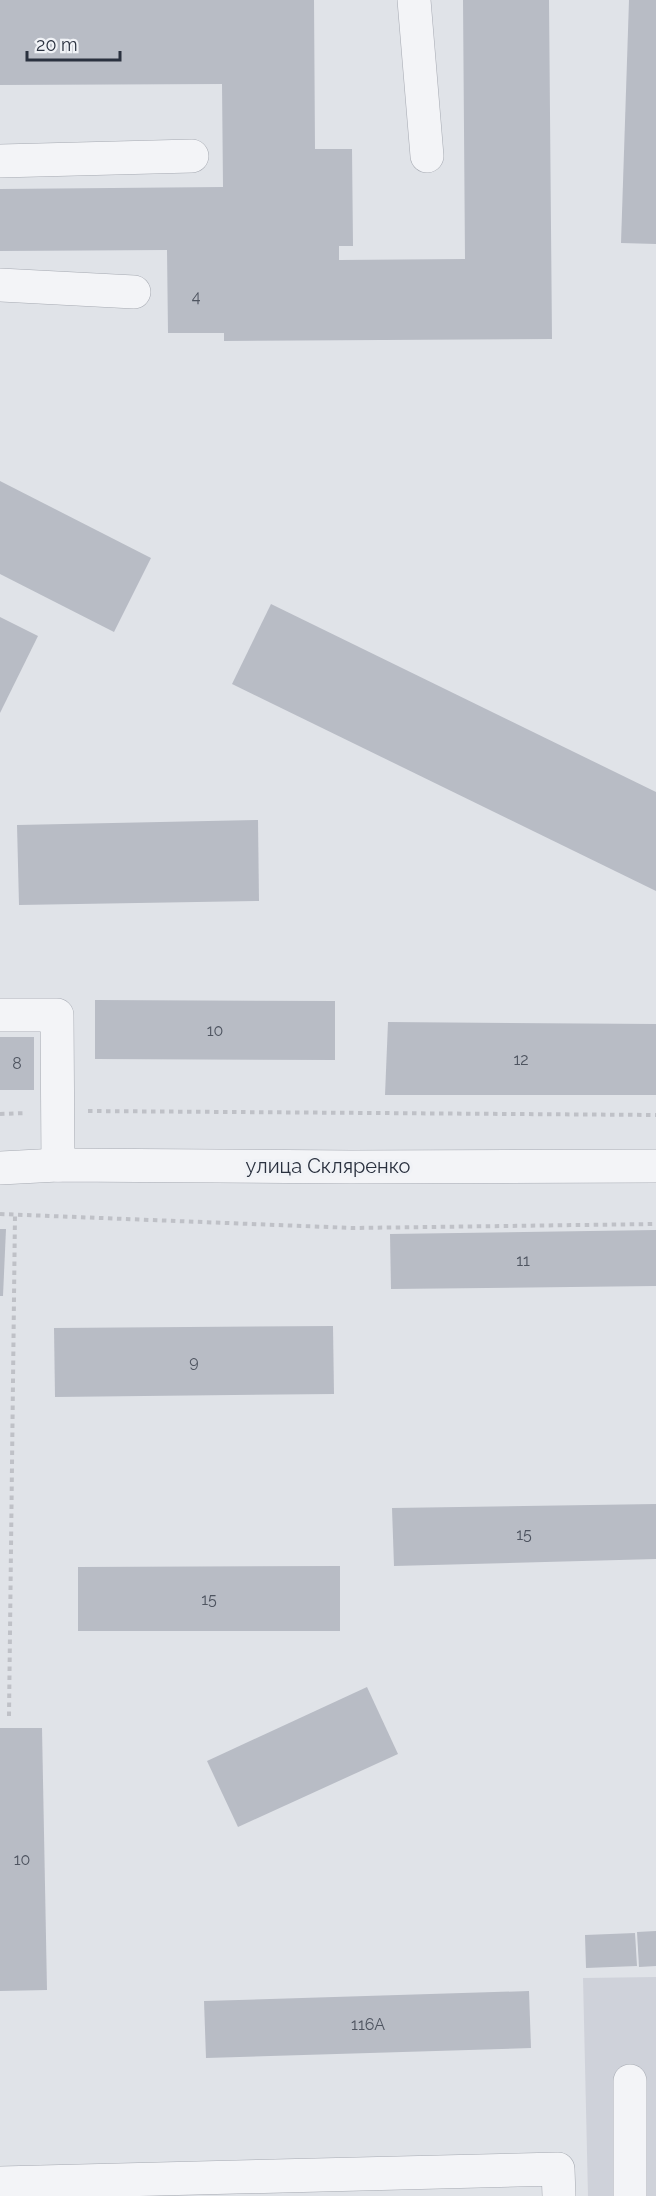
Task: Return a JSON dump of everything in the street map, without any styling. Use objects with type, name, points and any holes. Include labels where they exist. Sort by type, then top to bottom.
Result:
[{"type":"street","points":[[414,0],[427,156]]},
{"type":"street","points":[[0,161],[192,156]]},
{"type":"street","points":[[0,285],[134,292]]},
{"type":"street","points":[[0,1015],[57,1015],[58,1165]]},
{"type":"street","name":"улица Скляренко","points":[[0,1168],[58,1165],[656,1166]]},
{"type":"street","points":[[630,2081],[630,2196]]},
{"type":"street","points":[[0,2183],[558,2169],[559,2196]]},
{"type":"path","points":[[0,1114],[57,1111],[656,1115]]},
{"type":"path","points":[[0,1214],[353,1228],[656,1224]]},
{"type":"path","points":[[9,1716],[15,1214]]},
{"type":"shaded area","points":[[656,1977],[656,2196],[588,2196],[583,1978]]},
{"type":"building","points":[[0,0],[314,0],[315,149],[352,149],[353,246],[339,246],[339,260],[465,259],[463,0],[549,0],[552,339],[224,341],[224,333],[168,333],[167,250],[0,251],[0,189],[223,187],[222,84],[0,85]]},
{"type":"building","points":[[629,0],[656,0],[656,244],[621,243]]},
{"type":"building","points":[[0,481],[151,558],[114,632],[0,574]]},
{"type":"building","points":[[271,604],[656,792],[656,891],[232,684]]},
{"type":"building","points":[[0,617],[38,636],[0,713]]},
{"type":"building","points":[[258,820],[259,901],[19,905],[17,825]]},
{"type":"building","points":[[95,1000],[335,1001],[335,1060],[95,1059]]},
{"type":"building","points":[[388,1022],[656,1024],[656,1095],[385,1095]]},
{"type":"building","points":[[0,1037],[34,1037],[34,1090],[0,1090]]},
{"type":"building","points":[[0,1229],[6,1229],[3,1296],[0,1296]]},
{"type":"building","points":[[656,1230],[656,1286],[391,1289],[390,1234]]},
{"type":"building","points":[[333,1326],[334,1394],[55,1397],[54,1328]]},
{"type":"building","points":[[656,1504],[656,1559],[394,1566],[392,1508]]},
{"type":"building","points":[[340,1566],[340,1631],[78,1631],[78,1567]]},
{"type":"building","points":[[367,1687],[398,1754],[238,1827],[207,1761]]},
{"type":"building","points":[[0,1728],[42,1728],[47,1990],[0,1991]]},
{"type":"building","points":[[656,1931],[656,1966],[639,1967],[637,1932]]},
{"type":"building","points":[[635,1933],[637,1966],[586,1968],[585,1935]]},
{"type":"building","points":[[529,1991],[531,2048],[206,2058],[204,2001]]}]
